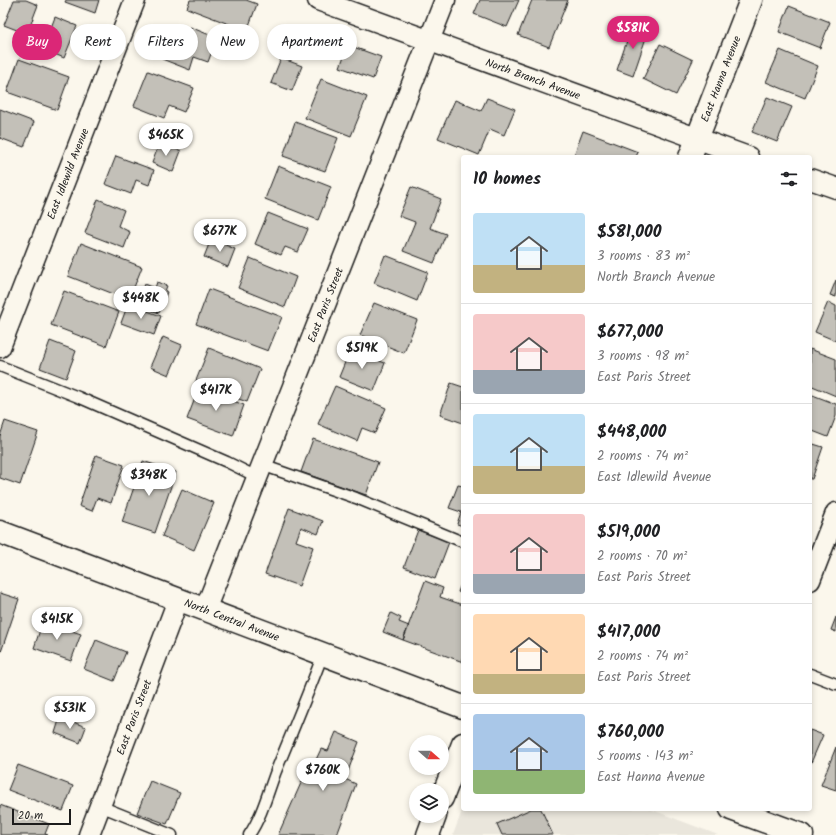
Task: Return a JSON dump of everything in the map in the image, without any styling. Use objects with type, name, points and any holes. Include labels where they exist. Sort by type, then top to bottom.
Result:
[{"type":"street","name":"East Idlewild Avenue","points":[[0,347],[135,0]]},
{"type":"street","name":"North Branch Avenue","points":[[318,0],[430,41],[694,148],[736,155]]},
{"type":"street","name":"East Paris Street","points":[[204,610],[445,0]]},
{"type":"street","name":"East Hanna Avenue","points":[[694,148],[751,0]]},
{"type":"street","points":[[812,180],[836,188]]},
{"type":"street","points":[[812,575],[836,513]]},
{"type":"street","name":"North Central Avenue","points":[[0,532],[461,706]]},
{"type":"street","name":"East Paris Street","points":[[89,835],[178,600]]},
{"type":"street","points":[[448,783],[461,749]]},
{"type":"street","points":[[736,811],[802,835]]},
{"type":"street","points":[[428,835],[432,823]]},
{"type":"lane","points":[[0,366],[92,403],[227,462],[356,498],[461,541]]},
{"type":"lane","points":[[249,835],[259,816],[305,703],[323,654]]},
{"type":"lane","points":[[812,675],[836,684]]},
{"type":"lane","points":[[100,806],[172,835]]},
{"type":"shaded area","points":[[462,811],[655,811],[718,835],[453,835]]},
{"type":"building","points":[[14,0],[26,0],[38,5],[31,24],[12,24],[12,28],[4,25]]},
{"type":"building","points":[[66,0],[99,0],[95,13],[65,2]]},
{"type":"building","points":[[190,0],[246,0],[257,4],[250,24],[229,24],[187,8]]},
{"type":"building","points":[[480,0],[519,0],[507,27],[474,14]]},
{"type":"building","points":[[532,0],[568,0],[549,47],[518,35]]},
{"type":"building","points":[[789,6],[830,22],[820,48],[779,32]]},
{"type":"building","points":[[55,17],[72,24],[70,24],[70,43],[64,58],[62,57],[62,24],[52,24]]},
{"type":"building","points":[[633,23],[649,29],[633,76],[617,70]]},
{"type":"building","points":[[198,30],[206,34],[206,60],[209,60],[208,62],[198,58]]},
{"type":"building","points":[[660,44],[693,60],[676,95],[643,79]]},
{"type":"building","points":[[357,48],[381,57],[373,79],[340,67],[343,60],[357,60]]},
{"type":"building","points":[[780,50],[818,66],[805,98],[766,82]]},
{"type":"building","points":[[19,60],[69,77],[57,110],[7,92]]},
{"type":"building","points":[[165,60],[193,60],[190,70]]},
{"type":"building","points":[[280,60],[286,60],[302,66],[292,91],[271,83]]},
{"type":"building","points":[[148,71],[194,88],[184,112],[169,106],[164,118],[134,106]]},
{"type":"building","points":[[321,79],[367,97],[351,136],[305,118]]},
{"type":"building","points":[[767,97],[792,107],[777,142],[752,132]]},
{"type":"building","points":[[487,98],[515,109],[504,135],[490,129],[479,155],[438,138],[455,100],[481,111]]},
{"type":"building","points":[[0,109],[34,122],[24,147],[0,138]]},
{"type":"building","points":[[295,122],[338,138],[325,171],[283,156]]},
{"type":"building","points":[[583,131],[638,152],[637,155],[574,155]]},
{"type":"building","points":[[160,142],[181,151],[173,172],[152,163]]},
{"type":"building","points":[[116,156],[154,170],[149,185],[136,180],[131,194],[105,184]]},
{"type":"building","points":[[278,166],[331,187],[318,220],[265,199]]},
{"type":"building","points":[[411,187],[441,199],[430,228],[446,234],[434,263],[403,251],[415,222],[399,216]]},
{"type":"building","points":[[98,199],[124,210],[118,226],[130,232],[124,248],[85,233]]},
{"type":"building","points":[[268,213],[308,229],[298,252],[285,247],[281,255],[255,244]]},
{"type":"building","points":[[211,239],[235,249],[228,267],[204,257]]},
{"type":"building","points":[[81,243],[142,267],[129,300],[68,276]]},
{"type":"building","points":[[385,255],[428,272],[417,301],[374,283]]},
{"type":"building","points":[[250,258],[296,277],[285,307],[238,288]]},
{"type":"building","points":[[836,280],[836,297],[830,295]]},
{"type":"building","points":[[157,282],[167,286],[165,291],[167,292],[159,313],[137,305],[145,284],[155,288]]},
{"type":"building","points":[[209,289],[282,317],[268,351],[196,324]]},
{"type":"building","points":[[64,291],[119,312],[106,346],[51,325]]},
{"type":"building","points":[[828,302],[836,306],[836,341],[815,332]]},
{"type":"building","points":[[374,303],[417,320],[404,353],[360,335]]},
{"type":"building","points":[[128,304],[161,316],[154,335],[121,323]]},
{"type":"building","points":[[163,337],[182,345],[169,375],[150,367]]},
{"type":"building","points":[[50,341],[76,351],[66,378],[40,368]]},
{"type":"building","points":[[209,348],[260,369],[247,402],[195,383]]},
{"type":"building","points":[[350,350],[385,363],[374,391],[339,377]]},
{"type":"building","points":[[812,350],[836,359],[836,396],[812,386]]},
{"type":"building","points":[[451,383],[461,386],[461,422],[440,415]]},
{"type":"building","points":[[335,386],[386,408],[375,433],[362,428],[357,441],[318,424]]},
{"type":"building","points":[[199,388],[244,405],[233,436],[187,419]]},
{"type":"building","points":[[812,395],[836,404],[836,416],[828,437],[812,431]]},
{"type":"building","points":[[5,421],[38,432],[20,485],[0,478],[0,436]]},
{"type":"building","points":[[313,439],[378,462],[366,495],[301,472]]},
{"type":"building","points":[[812,444],[823,447],[812,479]]},
{"type":"building","points":[[96,455],[124,465],[111,503],[97,498],[92,511],[79,506]]},
{"type":"building","points":[[143,461],[176,472],[155,533],[122,522]]},
{"type":"building","points":[[458,485],[461,486],[461,512],[449,508]]},
{"type":"building","points":[[182,489],[214,503],[194,550],[162,536]]},
{"type":"building","points":[[289,508],[323,521],[318,534],[301,527],[296,541],[313,547],[299,586],[265,574]]},
{"type":"building","points":[[461,512],[461,525],[457,524]]},
{"type":"building","points":[[418,530],[449,542],[435,579],[404,567]]},
{"type":"building","points":[[425,581],[443,588],[440,597],[461,604],[461,661],[403,640]]},
{"type":"building","points":[[461,584],[461,593],[458,592]]},
{"type":"building","points":[[0,593],[19,599],[1,652],[0,652]]},
{"type":"building","points":[[391,613],[401,618],[399,622],[409,626],[403,640],[383,632]]},
{"type":"building","points":[[836,617],[836,632],[831,630]]},
{"type":"building","points":[[43,621],[81,634],[71,661],[34,648]]},
{"type":"building","points":[[96,640],[126,652],[114,681],[84,669]]},
{"type":"building","points":[[60,717],[86,727],[80,743],[55,733]]},
{"type":"building","points":[[812,731],[823,735],[812,760]]},
{"type":"building","points":[[336,732],[359,742],[345,779],[356,784],[337,835],[278,835],[309,765],[313,766],[321,749],[328,751]]},
{"type":"building","points":[[836,747],[836,790],[821,785]]},
{"type":"building","points":[[18,765],[73,786],[63,811],[8,790]]},
{"type":"building","points":[[150,781],[180,793],[167,824],[137,813]]},
{"type":"building","points":[[0,805],[49,824],[45,834],[48,835],[0,835]]},
{"type":"building","points":[[526,811],[542,811],[553,835],[502,835],[497,824]]}]
